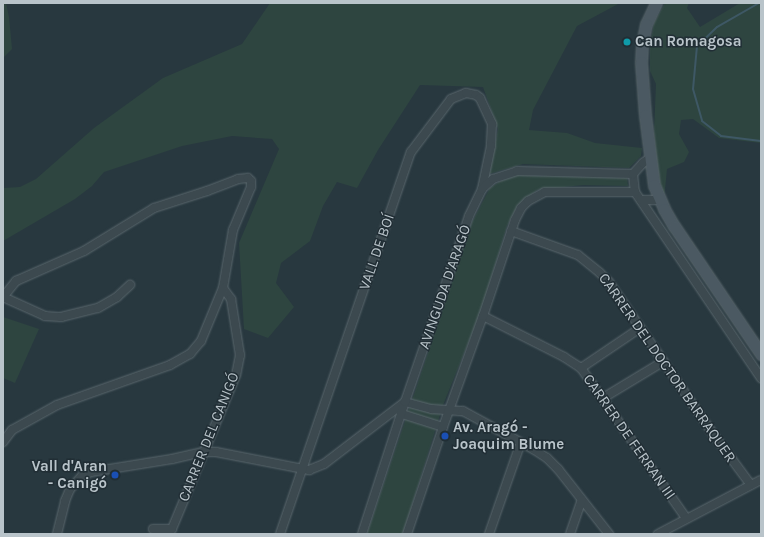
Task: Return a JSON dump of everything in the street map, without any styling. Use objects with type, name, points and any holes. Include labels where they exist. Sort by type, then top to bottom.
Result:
[{"type":"street","points":[[656,3],[646,24],[642,51],[642,77],[654,185],[659,200],[674,226],[761,354]]},
{"type":"street","name":"VALL DE BOÍ","points":[[280,534],[301,469],[411,152],[451,99],[466,93],[476,95],[480,98],[492,124],[491,146],[482,189]]},
{"type":"street","points":[[650,158],[643,162],[633,174],[635,192],[761,378]]},
{"type":"street","points":[[482,189],[493,179],[517,172],[633,174]]},
{"type":"street","points":[[3,442],[12,430],[57,405],[170,364],[190,354],[201,341],[223,288],[233,230],[251,187],[248,178],[238,179],[207,191],[154,208],[84,251],[16,281],[3,297],[45,316],[61,317],[98,308],[117,298],[130,285]]},
{"type":"street","name":"AVINGUDA D'ARAGÓ","points":[[362,534],[405,402],[470,216],[482,189]]},
{"type":"street","points":[[407,534],[443,427],[483,316],[511,230],[521,208],[528,201],[545,192],[635,192]]},
{"type":"street","points":[[641,200],[659,200]]},
{"type":"street","name":"CARRER DEL DOCTOR BARRAQUER","points":[[511,230],[566,250],[592,265],[609,282],[711,431],[751,485]]},
{"type":"street","name":"CARRER DEL CANIGÓ","points":[[153,529],[172,529],[240,362],[231,299],[223,288]]},
{"type":"street","name":"CARRER DE FERRAN III","points":[[483,316],[564,357],[581,368],[686,518]]},
{"type":"street","points":[[581,368],[640,328]]},
{"type":"street","points":[[603,398],[664,361]]},
{"type":"street","points":[[57,534],[65,501],[70,489],[82,476],[91,472],[172,459],[203,452],[216,452],[301,469],[316,468],[324,464],[405,402],[432,409],[463,411],[521,442],[547,458],[558,469],[609,534]]},
{"type":"street","points":[[381,420],[402,414],[443,427]]},
{"type":"street","points":[[489,534],[521,442]]},
{"type":"street","points":[[658,534],[761,480]]},
{"type":"street","points":[[570,534],[582,500]]},
{"type":"green space","points":[[3,3],[6,3],[9,17],[12,49],[3,58]]},
{"type":"green space","points":[[270,3],[620,3],[577,26],[533,110],[529,130],[567,133],[595,143],[642,148],[641,156],[629,168],[523,164],[489,174],[498,129],[483,87],[420,85],[378,150],[357,188],[337,182],[323,206],[310,241],[281,263],[276,283],[294,307],[268,338],[244,329],[239,243],[279,149],[272,139],[232,136],[182,146],[104,172],[92,186],[75,199],[3,241],[3,188],[20,187],[36,179],[94,128],[163,78],[242,44]]},
{"type":"green space","points":[[665,3],[689,3],[687,8],[700,27],[740,3],[761,3],[761,143],[719,138],[693,119],[681,120],[679,134],[689,152],[684,162],[667,169],[664,200],[657,168],[654,133],[656,84],[650,71],[650,44],[654,23]]},
{"type":"green space","points":[[520,174],[627,178],[628,186],[583,185],[537,190],[518,205],[507,226],[480,314],[443,405],[403,534],[367,534],[472,222],[490,188],[505,178]]},
{"type":"green space","points":[[3,317],[39,329],[15,383],[3,378]]},
{"type":"waterway","points":[[759,3],[717,27],[697,46],[693,89],[702,121],[721,136],[761,141]]},
{"type":"place","name":"Can Romagosa","points":[[627,42]]},
{"type":"place","name":"Av. Aragó - Joaquim Blume","points":[[445,436]]},
{"type":"place","name":"Vall d'Aran - Canigó","points":[[115,475]]}]
